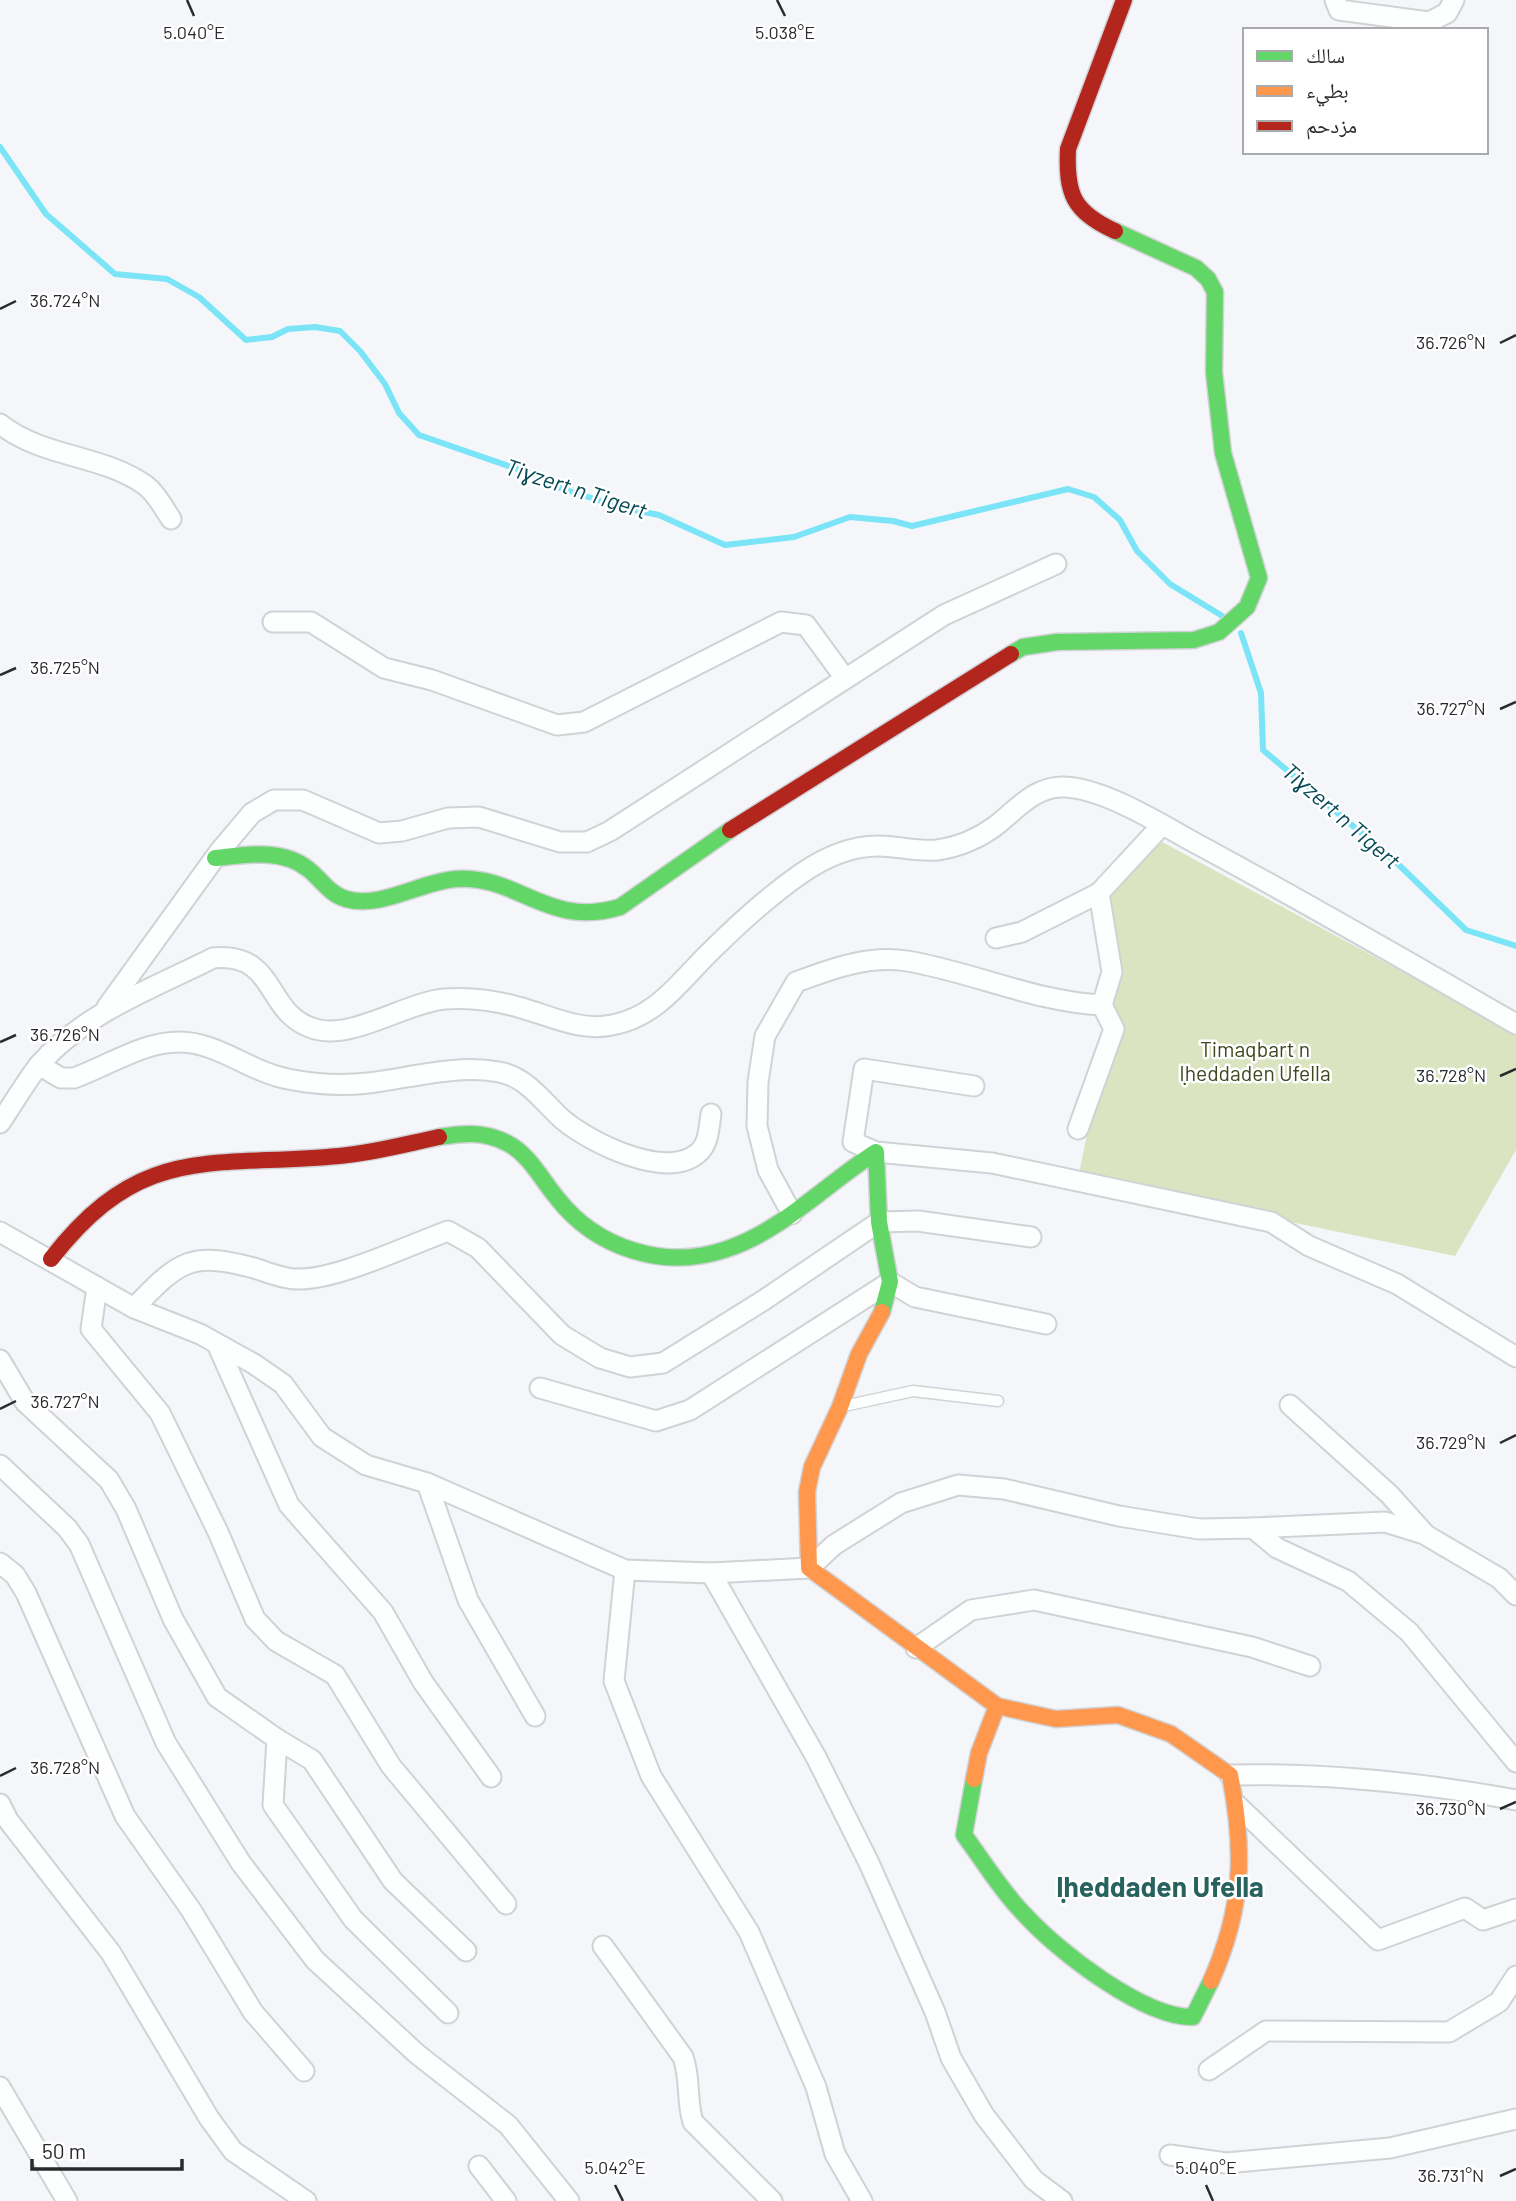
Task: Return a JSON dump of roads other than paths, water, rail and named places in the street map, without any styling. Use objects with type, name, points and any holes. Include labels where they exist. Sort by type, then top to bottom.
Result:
[{"type":"street","points":[[215,858],[252,854],[279,856],[307,867],[324,886],[343,898],[363,902],[456,879],[495,884],[559,910],[579,914],[600,913],[620,907],[725,833],[1023,647],[1056,642],[1194,640],[1219,632],[1247,607],[1259,578],[1223,453],[1214,372],[1213,345],[1217,308],[1215,292],[1208,279],[1196,268],[1091,220],[1079,211],[1072,200],[1068,149],[1125,0]]},
{"type":"street","points":[[1335,0],[1339,10],[1429,22],[1447,13],[1454,0]]},
{"type":"street","points":[[0,424],[49,451],[114,468],[147,486],[171,519]]},
{"type":"street","points":[[104,1011],[215,858],[252,813],[274,800],[303,800],[379,832],[402,831],[448,818],[479,817],[560,842],[587,842],[610,831],[844,677],[944,615],[1056,564]]},
{"type":"street","points":[[273,622],[311,622],[384,668],[432,680],[556,725],[583,722],[780,622],[806,625],[844,677]]},
{"type":"street","points":[[0,1123],[39,1065],[72,1034],[104,1011],[213,958],[231,957],[248,961],[262,972],[281,1007],[297,1022],[317,1030],[339,1031],[414,1006],[440,1000],[471,998],[516,1006],[584,1026],[609,1026],[633,1020],[655,1008],[746,918],[823,859],[849,850],[877,846],[937,850],[968,842],[996,825],[1035,794],[1055,787],[1077,787],[1162,825],[1308,903],[1516,1024]]},
{"type":"street","points":[[996,938],[1023,932],[1099,893],[1162,825]]},
{"type":"street","points":[[1078,1129],[1114,1029],[1102,1005],[1112,972],[1099,893]]},
{"type":"street","points":[[792,1214],[768,1170],[757,1126],[758,1082],[765,1036],[796,982],[847,964],[906,961],[1004,988],[1078,1004],[1102,1005]]},
{"type":"street","points":[[39,1065],[61,1078],[74,1078],[156,1045],[178,1042],[201,1044],[287,1079],[325,1083],[365,1084],[451,1071],[502,1072],[521,1080],[564,1120],[634,1157],[657,1164],[680,1162],[698,1154],[706,1142],[711,1114]]},
{"type":"street","points":[[974,1086],[864,1069],[853,1142],[876,1152],[992,1163],[1270,1222],[1309,1246],[1397,1284],[1516,1357]]},
{"type":"street","points":[[51,1259],[76,1226],[98,1208],[139,1180],[175,1167],[342,1156],[473,1132],[509,1143],[539,1174],[561,1203],[589,1228],[622,1247],[657,1257],[701,1256],[745,1244],[792,1214],[845,1170],[876,1152]]},
{"type":"street","points":[[809,1568],[807,1492],[812,1467],[840,1407],[859,1354],[881,1315],[890,1282],[879,1222],[876,1152]]},
{"type":"street","points":[[134,1308],[164,1278],[182,1265],[197,1261],[218,1259],[295,1279],[340,1272],[448,1231],[478,1248],[562,1335],[600,1358],[630,1367],[663,1363],[764,1300],[879,1222],[918,1221],[1031,1237]]},
{"type":"street","points":[[0,1232],[134,1308],[217,1343],[283,1384],[322,1437],[366,1465],[426,1483],[625,1570],[711,1573],[809,1568],[834,1545],[901,1503],[958,1485],[1004,1489],[1119,1516],[1199,1529],[1385,1522],[1424,1534],[1499,1578],[1516,1595]]},
{"type":"street","points":[[890,1282],[915,1297],[1046,1324]]},
{"type":"street","points":[[540,1388],[656,1421],[691,1410],[890,1282]]},
{"type":"street","points":[[97,1287],[91,1329],[160,1413],[218,1532],[255,1619],[276,1641],[335,1675],[391,1766],[506,1904]]},
{"type":"street","points":[[217,1343],[289,1505],[383,1612],[423,1682],[491,1777]]},
{"type":"street","points":[[0,1360],[25,1402],[109,1480],[126,1509],[173,1619],[217,1697],[312,1760],[393,1881],[466,1951]]},
{"type":"street","points":[[1290,1405],[1389,1494],[1424,1534]]},
{"type":"street","points":[[0,1465],[68,1528],[79,1544],[166,1742],[240,1863],[314,1960],[417,2054],[508,2125],[569,2201]]},
{"type":"street","points":[[426,1483],[468,1600],[535,1716]]},
{"type":"street","points":[[1253,1528],[1277,1548],[1348,1581],[1409,1632],[1516,1762]]},
{"type":"street","points":[[0,1563],[15,1575],[26,1593],[125,1816],[191,1910],[253,2012],[304,2071]]},
{"type":"street","points":[[809,1568],[997,1706],[1056,1720],[1118,1715],[1171,1734],[1230,1775],[1275,1774],[1451,1788],[1516,1800]]},
{"type":"street","points":[[625,1570],[614,1681],[651,1776],[749,1932],[816,2087],[835,2154],[862,2201]]},
{"type":"street","points":[[711,1573],[816,1758],[869,1863],[935,2012],[951,2058],[984,2115],[1034,2180],[1062,2201]]},
{"type":"street","points":[[916,1648],[971,1610],[1034,1600],[1252,1647],[1310,1667]]},
{"type":"street","points":[[997,1706],[979,1753],[964,1835],[1004,1891],[1037,1927],[1112,1983],[1155,2008],[1180,2017],[1193,2017],[1205,1994],[1236,1914],[1237,1805],[1230,1775]]},
{"type":"street","points":[[277,1738],[273,1805],[353,1919],[448,2012]]},
{"type":"street","points":[[0,1804],[8,1821],[111,1953],[209,2119],[233,2151],[306,2201]]},
{"type":"street","points":[[1237,1805],[1378,1940],[1465,1908],[1483,1920],[1516,1909]]},
{"type":"street","points":[[603,1945],[683,2057],[690,2076],[688,2107],[693,2122],[772,2201]]},
{"type":"street","points":[[1209,2070],[1266,2031],[1449,2032],[1499,2002],[1516,1976]]},
{"type":"street","points":[[0,2087],[67,2201]]},
{"type":"street","points":[[1170,2155],[1226,2163],[1390,2148],[1516,2119]]},
{"type":"street","points":[[479,2166],[506,2201]]},
{"type":"lane","points":[[840,1407],[913,1391],[998,1401]]},
{"type":"waterway","name":"Tiɣzert n Tigert","points":[[0,147],[46,214],[115,274],[167,279],[199,297],[246,340],[272,337],[288,329],[315,327],[340,331],[360,351],[385,384],[399,413],[419,435],[546,479],[560,488],[620,507],[659,515],[725,545],[794,537],[850,517],[893,521],[912,526],[1068,489],[1094,497],[1120,520],[1137,551],[1170,584],[1224,617]]},
{"type":"waterway","name":"Tiɣzert n Tigert","points":[[1241,633],[1261,693],[1263,750],[1398,864],[1466,930],[1516,946]]},
{"type":"district","name":"Iḥeddaden Ufella","points":[[1160,1887]]},
{"type":"park label","name":"Timaqbart n Iḥeddaden Ufella","points":[[1255,1062]]}]
